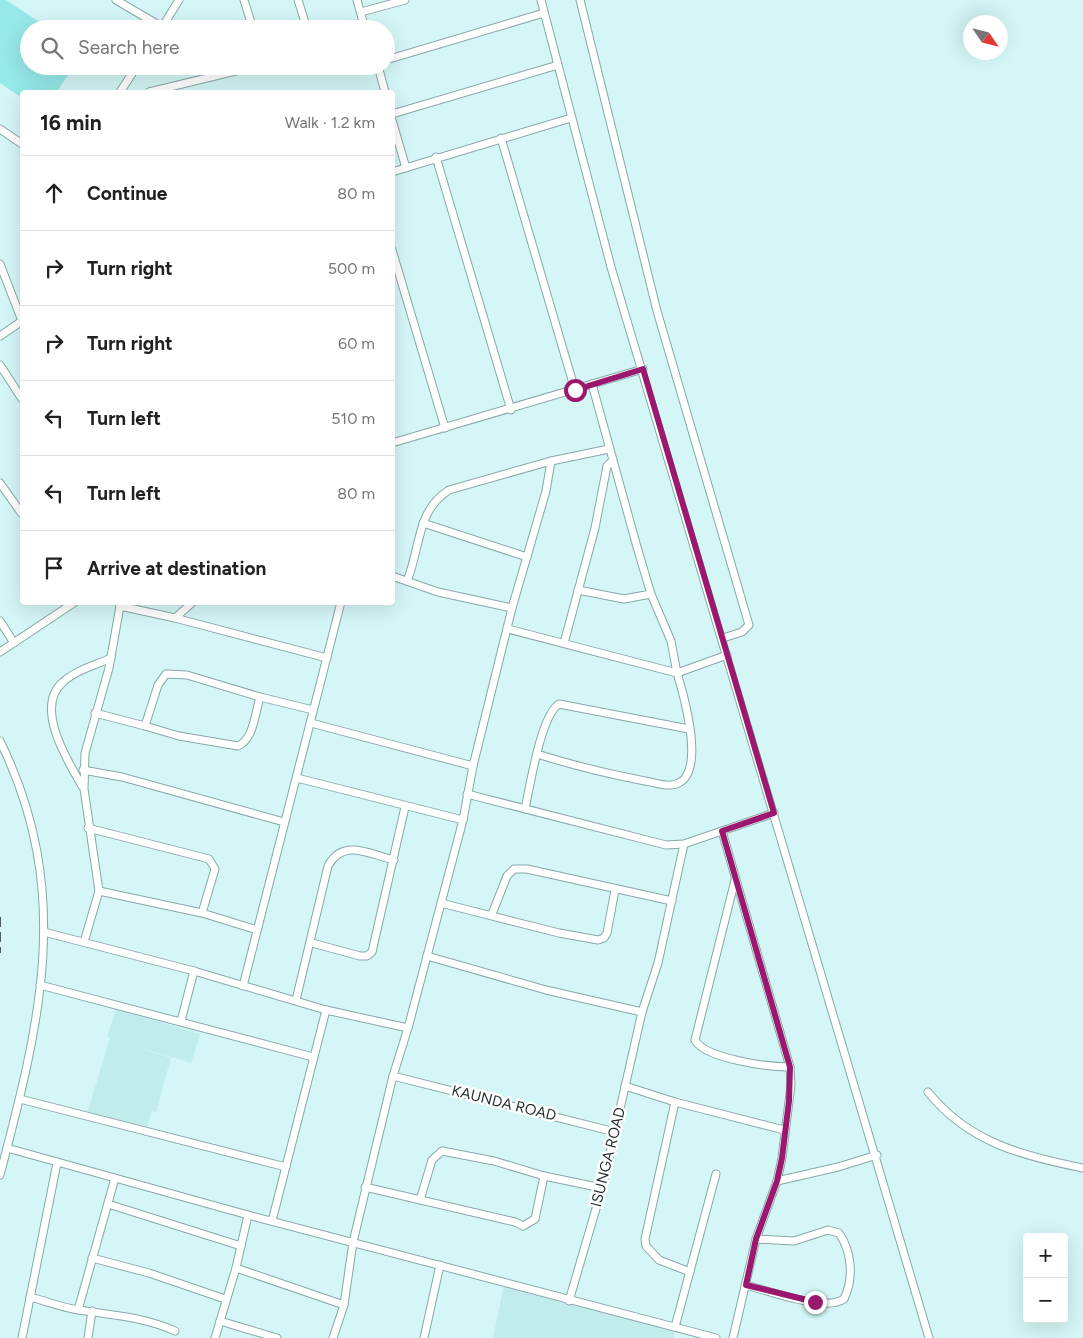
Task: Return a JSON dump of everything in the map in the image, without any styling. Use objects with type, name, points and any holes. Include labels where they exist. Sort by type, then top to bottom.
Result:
[{"type":"street","points":[[116,0],[149,20]]},
{"type":"street","points":[[167,20],[179,0]]},
{"type":"street","points":[[244,0],[250,20]]},
{"type":"street","points":[[298,0],[304,20]]},
{"type":"street","points":[[357,0],[363,20]]},
{"type":"street","points":[[361,12],[405,0]]},
{"type":"street","points":[[541,0],[570,118],[611,267],[723,638],[929,1338]]},
{"type":"street","points":[[580,0],[662,329],[749,625],[742,632],[723,638]]},
{"type":"street","points":[[395,57],[544,13]]},
{"type":"street","points":[[395,113],[558,65]]},
{"type":"street","points":[[121,90],[131,75]]},
{"type":"street","points":[[157,90],[220,75]]},
{"type":"street","points":[[380,75],[384,90]]},
{"type":"street","points":[[395,171],[436,157],[570,118]]},
{"type":"street","points":[[0,129],[20,143]]},
{"type":"street","points":[[395,130],[406,168]]},
{"type":"street","points":[[501,138],[575,390]]},
{"type":"street","points":[[436,157],[511,410]]},
{"type":"street","points":[[395,260],[446,428]]},
{"type":"street","points":[[0,264],[20,316]]},
{"type":"street","points":[[0,336],[20,322]]},
{"type":"street","points":[[0,365],[20,396]]},
{"type":"street","points":[[395,442],[511,410],[643,369]]},
{"type":"street","points":[[536,754],[584,768],[671,785],[685,778],[692,750],[684,697],[671,642],[651,594],[612,461],[592,384]]},
{"type":"street","points":[[407,581],[423,523],[431,504],[448,490],[551,461],[609,449]]},
{"type":"street","points":[[333,1338],[344,1305],[365,1187],[393,1076],[408,1028],[463,820],[473,766],[512,608],[546,491],[551,461]]},
{"type":"street","points":[[564,642],[595,528],[607,466],[612,461]]},
{"type":"street","points":[[0,483],[20,511]]},
{"type":"street","points":[[423,523],[526,557]]},
{"type":"street","points":[[395,577],[438,592],[512,608]]},
{"type":"street","points":[[578,590],[624,599],[651,594]]},
{"type":"street","points":[[0,652],[71,605]]},
{"type":"street","points":[[84,942],[99,891],[88,828],[83,770],[85,753],[95,713],[111,658],[119,605]]},
{"type":"street","points":[[123,605],[327,658]]},
{"type":"street","points":[[175,618],[190,605]]},
{"type":"street","points":[[243,986],[311,723],[339,605]]},
{"type":"street","points":[[0,621],[14,643]]},
{"type":"street","points":[[508,629],[564,642],[677,673],[727,655]]},
{"type":"street","points":[[84,789],[62,746],[52,721],[51,702],[53,693],[64,681],[111,658]]},
{"type":"street","points":[[146,726],[158,685],[166,674],[187,675],[260,697],[313,710]]},
{"type":"street","points":[[95,713],[179,736],[238,746],[244,743],[249,736],[260,697]]},
{"type":"street","points":[[525,809],[536,754],[550,712],[559,704],[689,729]]},
{"type":"street","points":[[311,723],[473,766]]},
{"type":"street","points":[[0,742],[23,796],[38,847],[44,892],[44,932],[40,985],[27,1073],[0,1175]]},
{"type":"street","points":[[83,770],[122,778],[284,822]]},
{"type":"street","points":[[297,778],[463,820]]},
{"type":"street","points":[[467,794],[666,845],[684,844],[774,813]]},
{"type":"street","points":[[312,943],[360,956],[367,956],[372,952],[406,807]]},
{"type":"street","points":[[88,828],[209,859],[215,869],[202,914]]},
{"type":"street","points":[[722,831],[790,1067],[790,1093],[782,1158],[777,1181],[756,1239],[733,1338]]},
{"type":"street","name":"ISUNGA ROAD","points":[[569,1301],[602,1188],[642,1012],[658,963],[684,844]]},
{"type":"street","points":[[296,1000],[312,943],[328,866],[337,853],[354,850],[394,860]]},
{"type":"street","points":[[492,914],[506,876],[514,869],[527,869],[615,890],[672,901]]},
{"type":"street","points":[[735,879],[695,1040],[705,1051],[760,1065],[790,1067]]},
{"type":"street","points":[[441,903],[492,914],[559,933],[598,940],[604,938],[607,933],[615,890]]},
{"type":"street","points":[[99,891],[202,914],[257,930]]},
{"type":"street","points":[[44,932],[194,971],[326,1010],[408,1028]]},
{"type":"street","points":[[427,956],[546,990],[642,1012]]},
{"type":"street","points":[[181,1021],[194,971]]},
{"type":"street","points":[[40,985],[181,1021],[313,1058]]},
{"type":"street","points":[[272,1222],[326,1010]]},
{"type":"street","name":"KAUNDA ROAD","points":[[393,1076],[615,1132]]},
{"type":"street","points":[[625,1086],[675,1102],[784,1130]]},
{"type":"street","points":[[928,1092],[956,1122],[976,1135],[1014,1151],[1083,1168]]},
{"type":"street","points":[[20,1099],[286,1167]]},
{"type":"street","points":[[675,1102],[646,1246],[659,1260],[690,1272]]},
{"type":"street","points":[[7,1148],[272,1222],[440,1264],[569,1301],[716,1338]]},
{"type":"street","points":[[420,1200],[432,1160],[442,1151],[450,1151],[494,1161],[544,1176],[602,1188]]},
{"type":"street","points":[[777,1181],[838,1167],[876,1155]]},
{"type":"street","points":[[22,1338],[57,1163]]},
{"type":"street","points":[[675,1327],[716,1174]]},
{"type":"street","points":[[365,1187],[523,1226],[535,1219],[544,1176]]},
{"type":"street","points":[[78,1310],[115,1178]]},
{"type":"street","points":[[108,1204],[241,1246]]},
{"type":"street","points":[[215,1338],[225,1299],[236,1268],[248,1215]]},
{"type":"street","points":[[746,1285],[815,1302],[831,1303],[844,1299],[848,1291],[850,1260],[846,1243],[839,1233],[828,1230],[794,1241],[756,1239]]},
{"type":"street","points":[[92,1258],[149,1273],[225,1299]]},
{"type":"street","points":[[424,1338],[440,1264]]},
{"type":"street","points":[[236,1268],[344,1305]]},
{"type":"street","points":[[30,1297],[78,1310],[146,1321],[175,1332]]},
{"type":"street","points":[[88,1338],[92,1311]]},
{"type":"street","points":[[220,1321],[276,1338]]},
{"type":"shaded area","points":[[0,0],[6,0],[36,20],[20,20],[20,75],[68,75],[58,90],[20,90],[20,97],[0,83]]},
{"type":"shaded area","points":[[116,1009],[200,1034],[191,1063],[118,1041],[171,1058],[156,1112],[152,1111],[146,1130],[87,1114],[110,1038],[107,1037]]},
{"type":"shaded area","points":[[504,1285],[675,1328],[674,1338],[493,1338]]},
{"type":"railway","points":[[0,917],[0,953]]},
{"type":"route","points":[[575,390],[643,369],[774,813],[722,831],[790,1067],[791,1085],[782,1158],[777,1181],[764,1211],[746,1285],[815,1302]]}]
